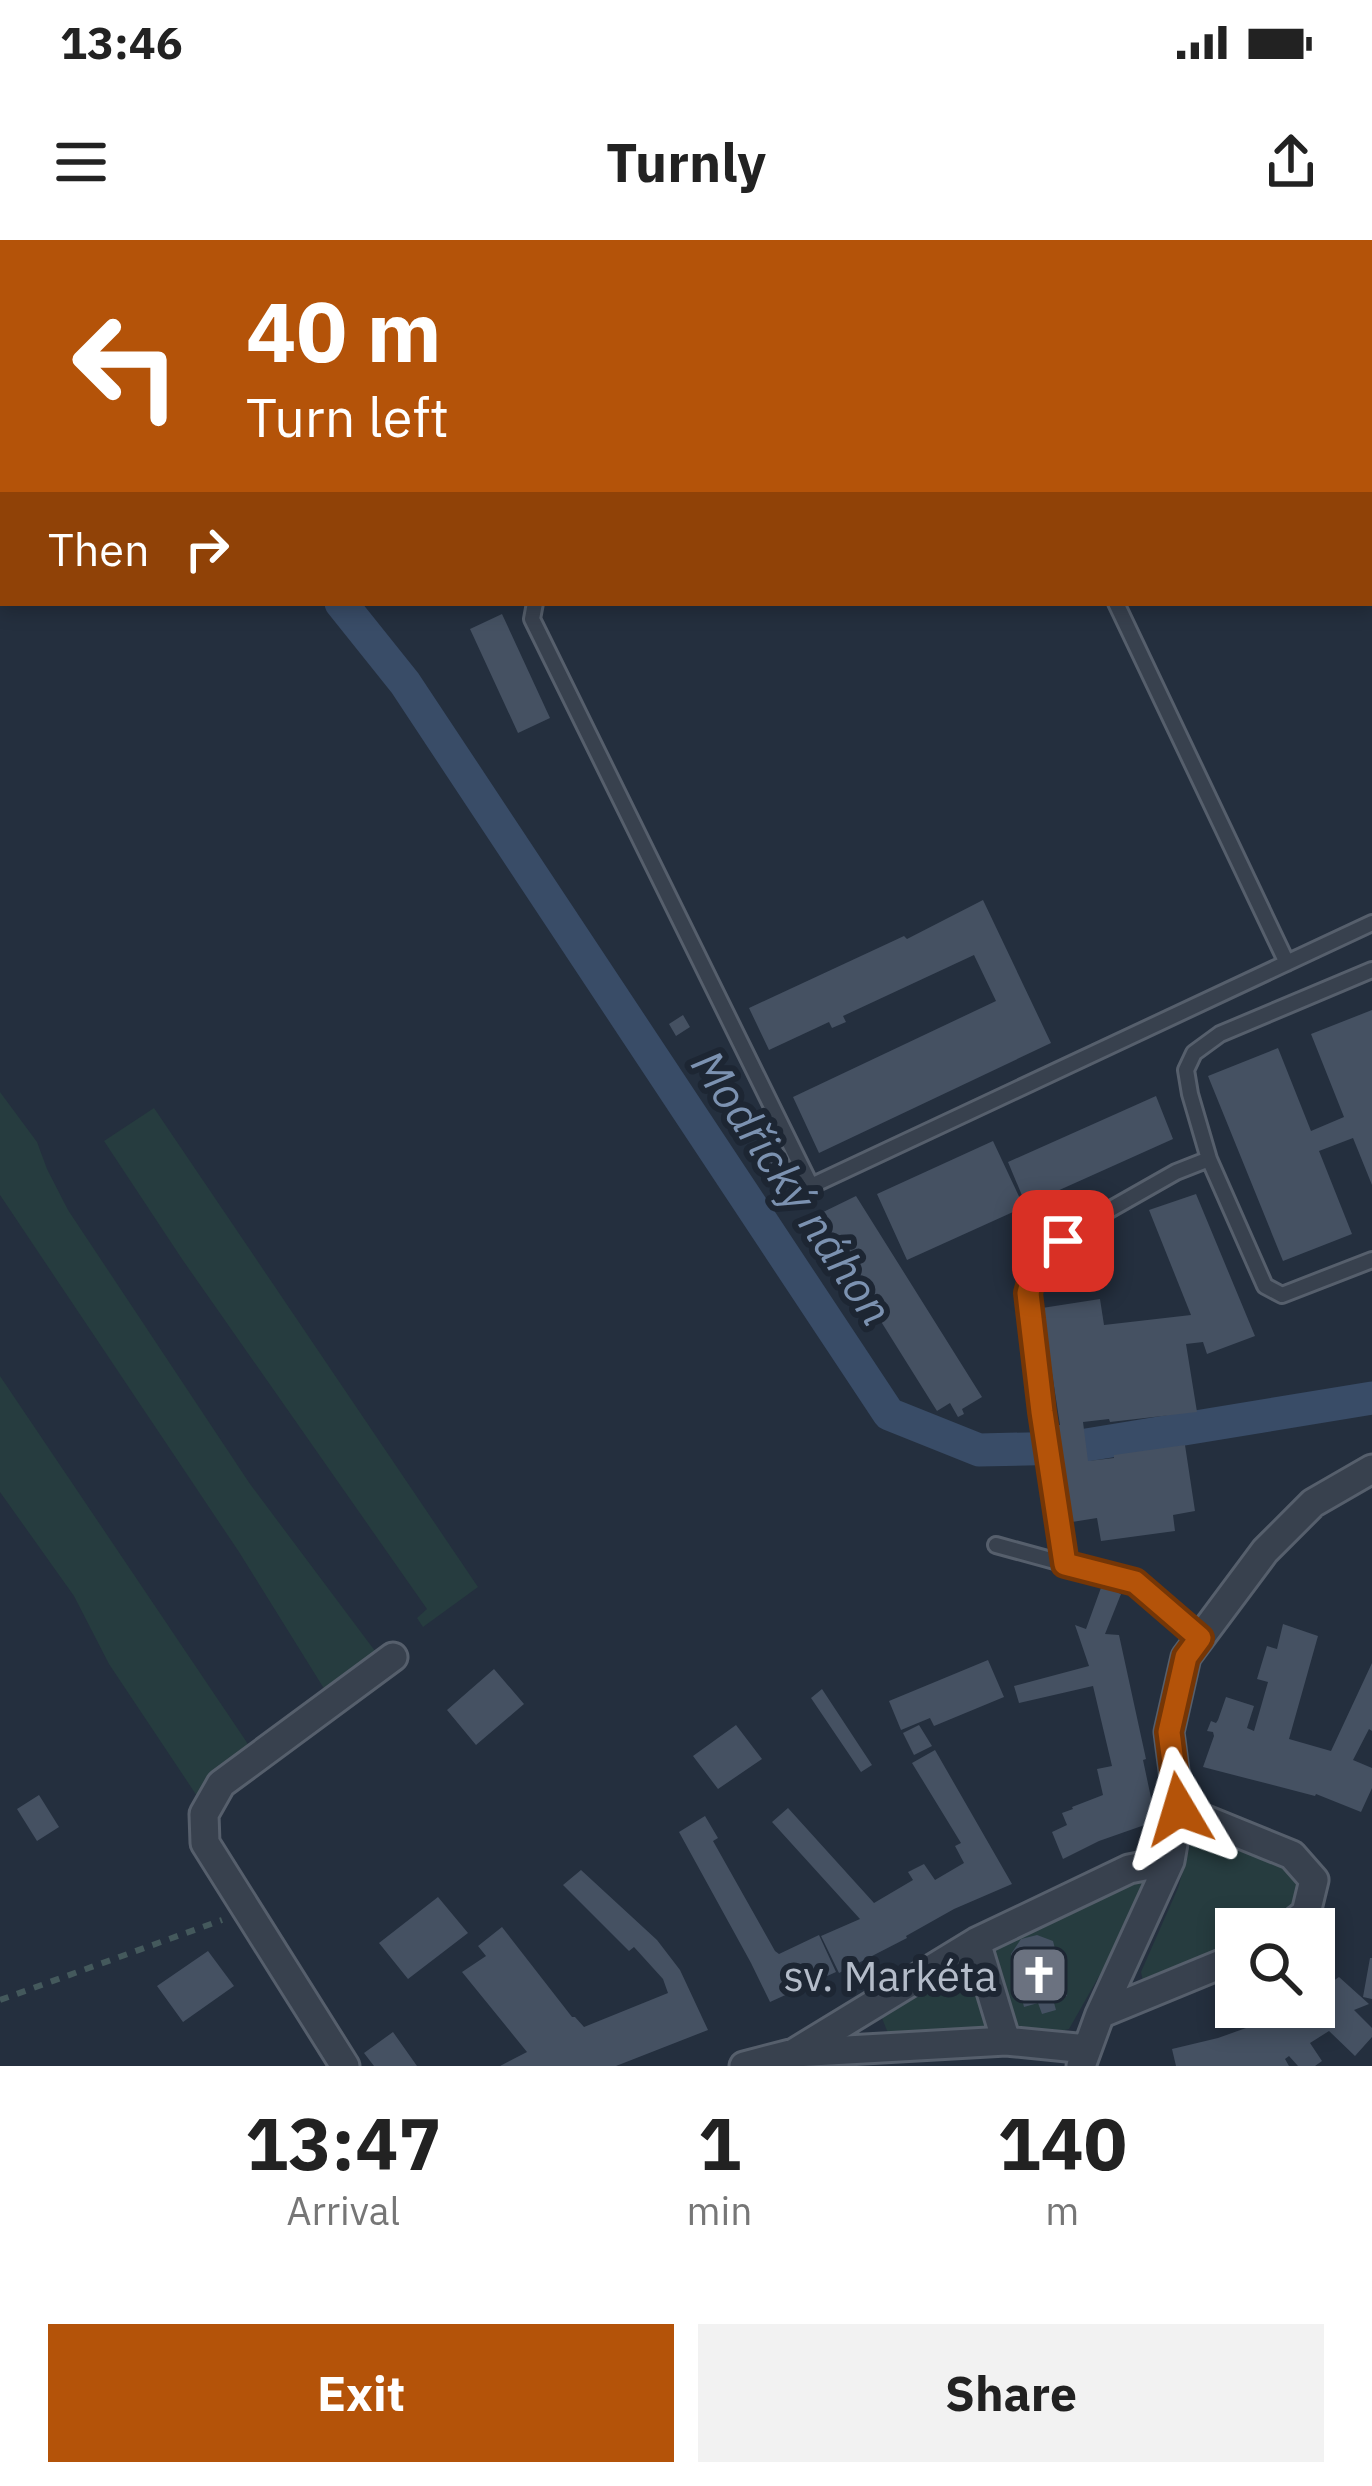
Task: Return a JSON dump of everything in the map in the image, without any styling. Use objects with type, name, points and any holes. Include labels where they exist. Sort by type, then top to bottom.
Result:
[{"type":"street","points":[[744,2066],[794,2053],[1006,2042],[1084,2058],[1170,1861],[1179,1809],[1169,1732],[1186,1657],[1265,1551],[1313,1503],[1372,1469]]},
{"type":"street","points":[[345,2066],[205,1843],[204,1814],[221,1784],[393,1657]]},
{"type":"street","points":[[1179,1809],[1292,1855],[1314,1880],[1307,1908]]},
{"type":"street","points":[[794,2053],[976,1942],[1129,1868],[1170,1861]]},
{"type":"street","points":[[976,1942],[1006,2042]]},
{"type":"street","points":[[1100,2014],[1215,1967]]},
{"type":"lane","points":[[534,606],[532,620],[811,1186],[1372,923]]},
{"type":"lane","points":[[1117,606],[1287,963]]},
{"type":"lane","points":[[1372,970],[1220,1034],[1194,1053],[1186,1070],[1209,1159],[1265,1286],[1282,1295],[1372,1260]]},
{"type":"lane","points":[[1065,1564],[1028,1293],[1037,1261],[1088,1222],[1176,1172],[1209,1159]]},
{"type":"lane","points":[[996,1545],[1135,1582],[1200,1638]]},
{"type":"path","points":[[0,2000],[248,1910]]},
{"type":"green space","points":[[0,1092],[37,1142],[68,1210],[250,1484],[375,1651],[382,1646],[387,1653],[328,1695],[239,1552],[0,1195]]},
{"type":"green space","points":[[154,1108],[478,1587],[423,1627],[417,1618],[427,1609],[104,1141]]},
{"type":"green space","points":[[0,1376],[252,1750],[197,1796],[109,1664],[74,1596],[0,1492]]},
{"type":"green space","points":[[1200,1832],[1286,1863],[1303,1886],[1303,1898],[1294,1908],[1215,1908],[1215,1959],[1144,1985],[1141,1972],[1178,1888],[1193,1836]]},
{"type":"green space","points":[[1133,1878],[1145,1885],[1127,1927],[1069,2029],[1039,2033],[1021,2029],[1006,2007],[996,1974],[994,1958],[1002,1940]]},
{"type":"green space","points":[[957,1966],[973,1976],[984,1993],[988,2013],[981,2031],[888,2033],[879,2011]]},
{"type":"building","points":[[502,614],[550,718],[518,733],[470,629]]},
{"type":"building","points":[[983,900],[1051,1043],[819,1153],[793,1097],[996,1001],[974,955],[843,1016],[846,1022],[832,1028],[829,1022],[769,1050],[749,1008]]},
{"type":"building","points":[[1372,1010],[1372,1185],[1353,1138],[1319,1151],[1352,1234],[1283,1261],[1208,1076],[1278,1048],[1311,1131],[1344,1117],[1311,1034]]},
{"type":"building","points":[[683,1015],[690,1027],[676,1036],[669,1024]]},
{"type":"building","points":[[1156,1096],[1173,1139],[1026,1205],[1008,1162]]},
{"type":"building","points":[[993,1141],[1024,1207],[907,1260],[877,1194]]},
{"type":"building","points":[[763,1149],[777,1168],[765,1176],[752,1157]]},
{"type":"building","points":[[1196,1194],[1255,1336],[1207,1354],[1203,1342],[1186,1344],[1197,1412],[1083,1422],[1088,1461],[1185,1445],[1195,1511],[1173,1515],[1175,1531],[1101,1541],[1097,1518],[1072,1522],[1042,1308],[1100,1299],[1104,1325],[1191,1315],[1149,1210]]},
{"type":"building","points":[[856,1196],[982,1397],[958,1417],[950,1403],[937,1411],[815,1216]]},
{"type":"building","points":[[1102,1585],[1121,1594],[1105,1634],[1119,1635],[1156,1821],[1063,1859],[1052,1832],[1067,1825],[1062,1813],[1103,1795],[1097,1769],[1112,1766],[1093,1686],[1019,1703],[1014,1686],[1089,1666],[1075,1625],[1086,1629]]},
{"type":"building","points":[[1283,1624],[1318,1636],[1289,1739],[1331,1751],[1372,1663],[1372,1731],[1369,1729],[1353,1760],[1372,1768],[1372,1788],[1361,1812],[1316,1794],[1203,1767],[1214,1736],[1207,1731],[1211,1721],[1218,1720],[1226,1697],[1254,1706],[1247,1728],[1254,1731],[1268,1682],[1257,1679],[1267,1646],[1277,1649]]},
{"type":"building","points":[[988,1660],[1004,1697],[934,1726],[930,1718],[901,1730],[889,1701]]},
{"type":"building","points":[[494,1669],[524,1704],[476,1745],[447,1710]]},
{"type":"building","points":[[822,1689],[872,1765],[861,1772],[811,1698]]},
{"type":"building","points":[[736,1725],[762,1759],[718,1789],[693,1756]]},
{"type":"building","points":[[919,1725],[932,1746],[914,1755],[903,1733]]},
{"type":"building","points":[[935,1750],[1012,1884],[954,1909],[839,1973],[821,1936],[860,1919],[772,1822],[788,1808],[874,1903],[913,1880],[908,1872],[924,1864],[935,1880],[964,1863],[955,1846],[961,1843],[912,1763]]},
{"type":"building","points":[[39,1795],[59,1827],[37,1841],[17,1809]]},
{"type":"building","points":[[705,1816],[718,1838],[713,1841],[775,1951],[779,1954],[819,1935],[836,1972],[770,2002],[679,1832]]},
{"type":"building","points":[[581,1870],[657,1940],[680,1970],[708,2030],[616,2066],[500,2066],[527,2052],[462,1972],[486,1956],[478,1946],[502,1927],[584,2027],[668,1993],[663,1979],[634,1947],[629,1951],[563,1885]]},
{"type":"building","points":[[438,1897],[468,1933],[408,1979],[379,1943]]},
{"type":"building","name":"sv. Markéta","points":[[1037,1935],[1053,1941],[1067,1996],[1053,1999],[1056,2010],[1042,2014],[1038,2003],[1024,2007],[1011,1954],[1021,1939]]},
{"type":"building","points":[[208,1951],[234,1986],[183,2022],[157,1986]]},
{"type":"building","points":[[1372,1958],[1372,1999],[1363,1997]]},
{"type":"building","points":[[1339,1977],[1369,2004],[1354,2010],[1372,2028],[1372,2037],[1355,2056],[1329,2031],[1310,2043],[1322,2061],[1315,2066],[1298,2066],[1289,2056],[1285,2059],[1289,2066],[1176,2066],[1172,2049],[1246,2028],[1335,2028],[1335,1980]]},
{"type":"building","points":[[393,2032],[417,2066],[374,2066],[364,2053]]},
{"type":"waterway","name":"Modřický náhon","points":[[343,606],[405,683],[889,1414],[979,1450],[1068,1448],[1372,1398]]},
{"type":"place","name":"sv. Markéta","points":[[1039,1975]]},
{"type":"route","points":[[1063,1241],[1037,1261],[1028,1293],[1065,1564],[1135,1582],[1200,1638],[1186,1657],[1169,1732],[1179,1809]]}]
